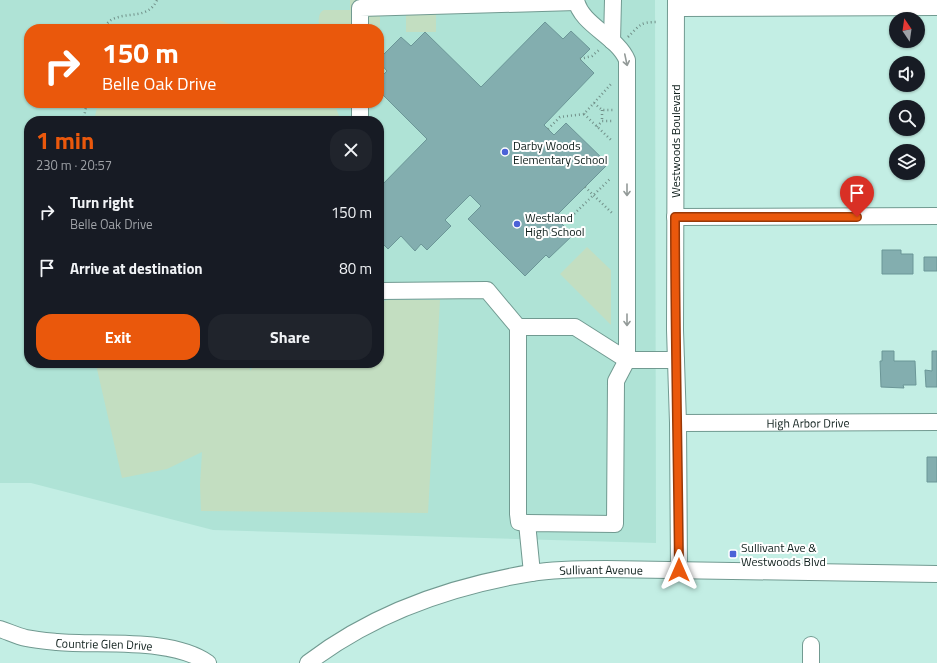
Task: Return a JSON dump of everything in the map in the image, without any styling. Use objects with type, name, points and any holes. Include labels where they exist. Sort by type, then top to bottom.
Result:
[{"type":"street","points":[[606,45],[613,0]]},
{"type":"street","points":[[360,24],[360,8],[576,1],[577,7],[606,45],[624,52],[627,60],[627,360],[616,381],[615,524],[519,522],[518,327],[487,290],[384,291]]},
{"type":"street","points":[[676,4],[937,7]]},
{"type":"street","name":"Westwoods Boulevard","points":[[676,4],[675,217],[679,570]]},
{"type":"street","points":[[675,217],[937,216]]},
{"type":"street","points":[[518,327],[575,327],[627,360],[676,360]]},
{"type":"street","name":"High Arbor Drive","points":[[678,423],[937,422]]},
{"type":"street","points":[[527,523],[532,573]]},
{"type":"street","name":"Sullivant Avenue","points":[[308,663],[372,623],[421,601],[494,580],[532,573],[571,569],[937,574]]},
{"type":"street","name":"Countrie Glen Drive","points":[[0,629],[26,638],[57,642],[151,645],[179,650],[208,663]]},
{"type":"street","points":[[811,645],[811,663]]},
{"type":"path","points":[[107,24],[111,20],[118,17],[146,12],[152,8],[157,0]]},
{"type":"path","points":[[580,59],[592,56],[606,45]]},
{"type":"path","points":[[548,130],[560,117],[584,114],[616,80]]},
{"type":"path","points":[[594,103],[602,110],[616,110]]},
{"type":"path","points":[[597,127],[602,121],[602,110]]},
{"type":"path","points":[[584,114],[616,144]]},
{"type":"path","points":[[602,121],[616,121]]},
{"type":"path","points":[[555,217],[572,216],[616,173]]},
{"type":"path","points":[[585,187],[616,217]]},
{"type":"shaded area","name":"Westland High School","points":[[0,0],[655,0],[656,543],[213,530],[31,483],[0,483]]},
{"type":"shaded area","points":[[350,0],[380,0],[380,24],[319,24],[320,13],[324,10],[350,10]]},
{"type":"shaded area","points":[[406,0],[436,0],[436,32],[406,32]]},
{"type":"shaded area","points":[[218,20],[231,24],[149,24]]},
{"type":"shaded area","points":[[97,108],[336,108],[339,116],[95,116]]},
{"type":"shaded area","points":[[587,247],[611,270],[611,325],[560,274]]},
{"type":"shaded area","points":[[440,300],[428,513],[201,511],[200,485],[202,452],[167,469],[122,478],[98,368],[250,368],[250,371],[252,368],[384,368],[384,301]]},
{"type":"building","name":"Darby Woods Elementary School","points":[[545,22],[563,39],[571,31],[590,49],[580,59],[594,73],[544,125],[554,135],[566,123],[608,164],[555,217],[573,235],[549,258],[546,255],[525,276],[468,219],[481,206],[470,195],[445,220],[451,226],[427,250],[421,244],[415,251],[401,236],[388,249],[384,245],[384,183],[427,139],[384,96],[384,74],[387,71],[384,68],[384,54],[401,37],[411,46],[425,32],[481,87]]},
{"type":"building","points":[[882,250],[901,250],[901,254],[913,254],[913,274],[882,274]]},
{"type":"building","points":[[924,257],[937,257],[937,271],[924,271]]},
{"type":"building","points":[[882,351],[894,351],[894,361],[915,361],[916,385],[903,385],[904,388],[881,387],[880,361],[882,361]]},
{"type":"building","points":[[932,351],[937,351],[937,387],[926,387],[925,370],[932,371]]},
{"type":"building","points":[[927,457],[937,457],[937,482],[927,482]]},
{"type":"place","name":"Darby Woods Elementary School","points":[[505,152]]},
{"type":"place","name":"Westland High School","points":[[517,224]]},
{"type":"place","name":"Sullivant Ave & Westwoods Blvd","points":[[733,554]]},
{"type":"route","points":[[679,570],[675,217],[857,217]]}]
